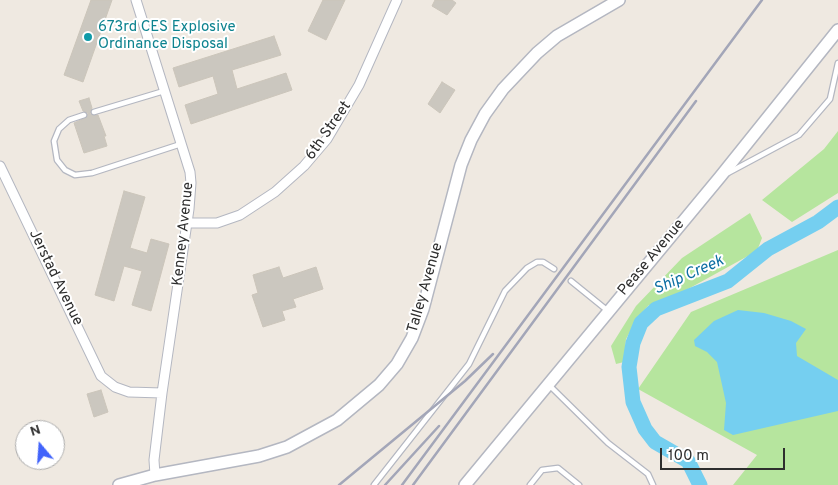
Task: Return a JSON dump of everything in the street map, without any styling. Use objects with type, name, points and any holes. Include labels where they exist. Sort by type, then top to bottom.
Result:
[{"type":"street","name":"Kenney Avenue","points":[[136,0],[191,178],[187,222],[162,393],[154,460],[155,474]]},
{"type":"street","name":"6th Street","points":[[187,222],[217,223],[240,215],[269,197],[304,166],[327,139],[359,85],[397,0]]},
{"type":"street","name":"Talley Avenue","points":[[119,485],[155,474],[259,456],[287,447],[337,420],[379,385],[397,364],[412,338],[423,309],[461,165],[471,140],[485,114],[503,89],[537,53],[557,36],[619,0]]},
{"type":"street","name":"Pease Avenue","points":[[465,485],[720,177],[838,30]]},
{"type":"street","name":"Jerstad Avenue","points":[[0,166],[101,376],[115,387],[129,392],[162,393]]},
{"type":"lane","points":[[720,177],[799,136],[830,99],[838,63]]},
{"type":"lane","points":[[94,112],[164,91]]},
{"type":"lane","points":[[84,115],[69,120],[59,129],[54,141],[57,160],[65,170],[76,175],[92,172],[181,144]]},
{"type":"lane","points":[[374,485],[469,364],[494,311],[511,285],[527,268],[537,262],[543,262],[554,270]]},
{"type":"lane","points":[[572,281],[608,311]]},
{"type":"lane","points":[[548,384],[608,443],[648,474],[653,485]]},
{"type":"lane","points":[[530,485],[542,470],[558,468],[579,485]]},
{"type":"green space","points":[[838,131],[838,193],[792,222],[762,200],[824,149]]},
{"type":"green space","points":[[750,213],[762,238],[757,251],[659,305],[649,305],[638,317],[626,339],[624,362],[616,364],[611,346],[636,306],[682,258]]},
{"type":"green space","points":[[838,250],[838,485],[733,485],[757,455],[638,389],[691,312]]},
{"type":"water","points":[[738,310],[764,313],[791,321],[806,329],[796,343],[797,356],[838,380],[838,411],[733,435],[724,430],[726,403],[717,362],[707,352],[695,346],[694,340],[714,321]]},
{"type":"building","name":"673rd CES Explosive Ordinance Disposal","points":[[91,0],[112,0],[83,82],[64,75]]},
{"type":"building","points":[[323,0],[345,0],[326,40],[308,31]]},
{"type":"building","points":[[435,0],[452,0],[456,3],[447,15],[432,6]]},
{"type":"building","points":[[274,36],[281,55],[232,70],[237,89],[286,73],[292,90],[191,124],[185,105],[218,94],[213,76],[179,87],[173,68]]},
{"type":"building","points":[[442,82],[455,90],[440,113],[428,104]]},
{"type":"building","points":[[89,98],[92,108],[90,114],[98,115],[106,136],[104,136],[107,146],[84,153],[74,123],[87,117],[88,113],[83,111],[79,101]]},
{"type":"building","points":[[124,191],[145,197],[130,248],[147,253],[151,239],[169,244],[151,311],[132,305],[142,271],[124,266],[114,301],[95,295]]},
{"type":"building","points":[[279,267],[283,278],[316,267],[323,289],[293,299],[296,307],[282,311],[285,320],[263,327],[252,295],[258,293],[253,275]]},
{"type":"building","points":[[101,390],[108,412],[94,417],[87,394]]},
{"type":"waterway","name":"Ship Creek","points":[[700,485],[688,461],[655,442],[645,429],[633,402],[629,367],[633,343],[641,323],[656,309],[728,281],[768,249],[818,222],[838,207]]},
{"type":"railway","points":[[402,485],[762,0]]},
{"type":"railway","points":[[413,485],[696,101]]},
{"type":"railway","points":[[339,485],[465,381],[493,354]]},
{"type":"railway","points":[[385,485],[439,426]]},
{"type":"place","name":"673rd CES Explosive Ordinance Disposal","points":[[88,37]]}]
